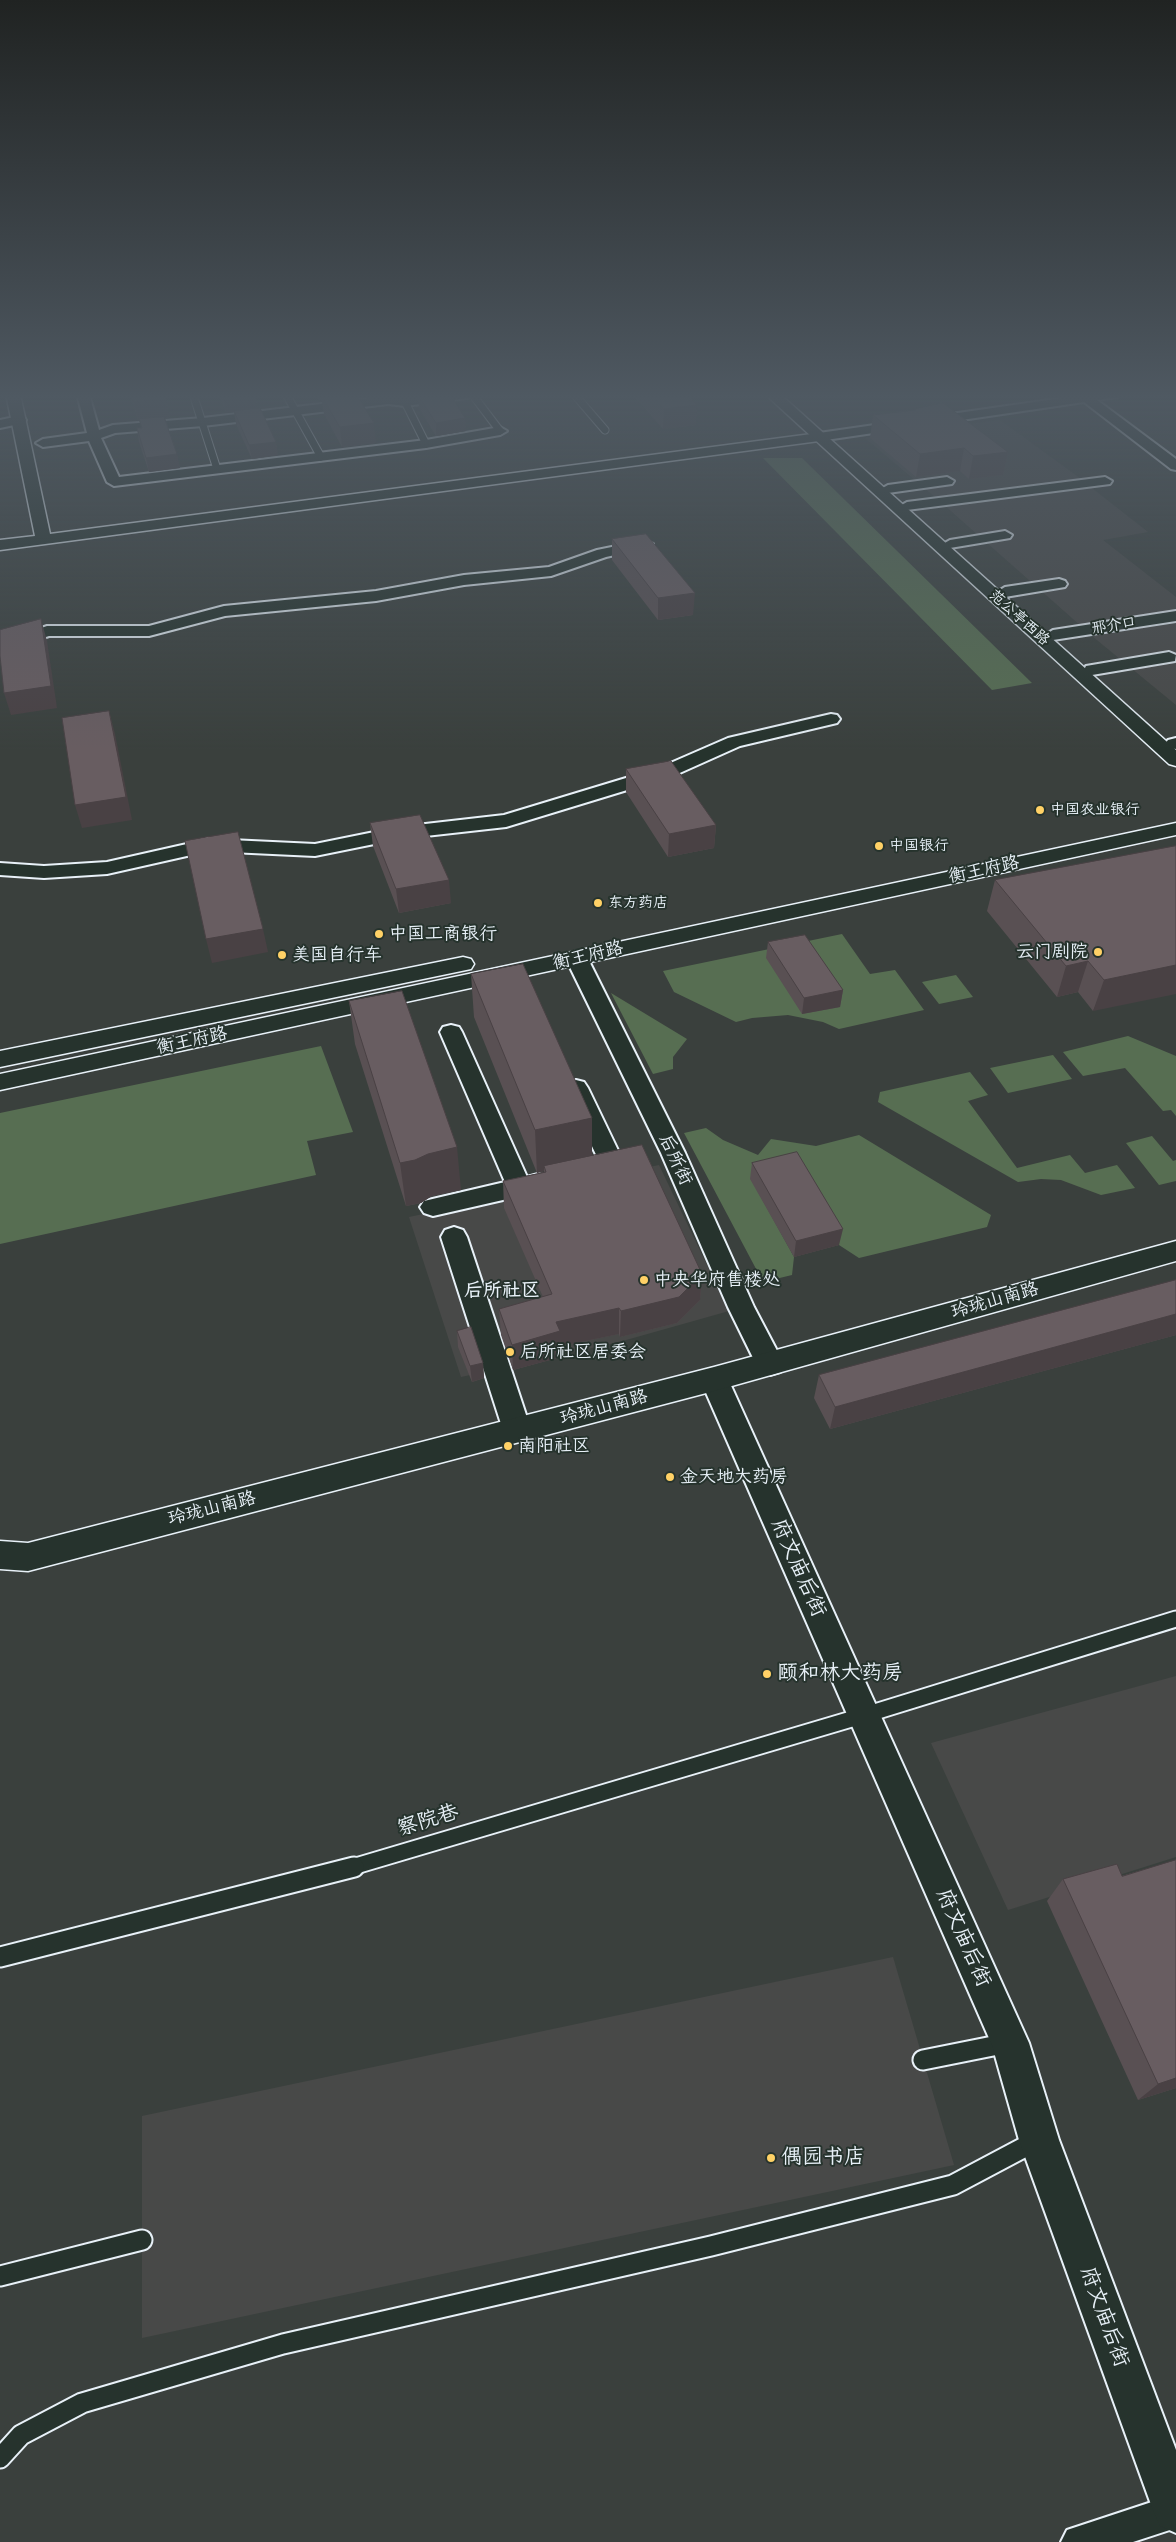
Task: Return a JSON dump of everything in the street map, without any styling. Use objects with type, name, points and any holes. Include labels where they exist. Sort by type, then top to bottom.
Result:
[{"type":"main road","points":[[38,513],[43,539]]},
{"type":"main road","points":[[0,545],[243,513]]},
{"type":"main road","name":"范公亭西路","points":[[910,513],[1176,748]]},
{"type":"main road","name":"范公亭西路","points":[[914,513],[1092,670],[1176,748]]},
{"type":"main road","name":"衡王府路","points":[[0,1059],[583,939],[1176,812]]},
{"type":"main road","name":"衡王府路","points":[[0,1082],[1176,829]]},
{"type":"main road","name":"玲珑山南路","points":[[0,1555],[28,1557],[714,1379],[1176,1251]]},
{"type":"street","points":[[950,544],[1005,535]]},
{"type":"street","points":[[0,646],[47,631],[148,631],[224,611],[376,596],[464,580],[551,571],[602,553],[652,543]]},
{"type":"street","points":[[1005,592],[1059,584]]},
{"type":"street","name":"邢介口","points":[[1053,635],[1176,616]]},
{"type":"street","points":[[1092,670],[1169,657]]},
{"type":"street","points":[[0,869],[44,872],[106,868],[208,845],[315,850],[399,833],[506,821],[666,772],[734,742],[831,719]]},
{"type":"street","name":"后所街","points":[[576,958],[673,1153],[741,1307],[770,1364]]},
{"type":"street","points":[[452,1032],[520,1188]]},
{"type":"street","points":[[566,1068],[604,1169],[673,1153]]},
{"type":"street","points":[[433,1207],[557,1179]]},
{"type":"street","points":[[454,1236],[517,1430]]},
{"type":"street","name":"府文庙后街","points":[[714,1379],[1010,2043],[1038,2140],[1176,2510]]},
{"type":"street","points":[[1079,2542],[1176,2510]]},
{"type":"lane","name":"察院巷","points":[[0,1957],[350,1868],[865,1715],[1176,1619]]},
{"type":"lane","points":[[923,2060],[1010,2043]]},
{"type":"lane","points":[[0,2458],[21,2435],[82,2403],[283,2344],[711,2246],[953,2185],[996,2160],[1038,2140]]},
{"type":"lane","points":[[0,2276],[142,2240]]},
{"type":"shaded area","points":[[953,513],[1123,513],[1148,532],[1103,540],[1176,597],[1176,610],[1081,626]]},
{"type":"shaded area","points":[[1176,623],[1176,705],[1092,636]]},
{"type":"shaded area","points":[[659,1165],[729,1311],[619,1342],[461,1377],[409,1217]]},
{"type":"shaded area","points":[[1176,1676],[1176,1857],[1008,1910],[931,1743]]},
{"type":"shaded area","points":[[893,1957],[954,2165],[142,2338],[142,2116]]},
{"type":"green space","points":[[817,513],[858,513],[1032,683],[992,690]]},
{"type":"green space","points":[[842,934],[870,974],[895,970],[924,1010],[839,1029],[823,1022],[788,1015],[752,1018],[736,1022],[674,992],[663,971]]},
{"type":"green space","points":[[956,975],[973,997],[939,1004],[922,982]]},
{"type":"green space","points":[[611,993],[687,1039],[673,1057],[673,1069],[653,1074]]},
{"type":"green space","points":[[1128,1036],[1176,1056],[1176,1116],[1171,1110],[1163,1111],[1125,1068],[1083,1076],[1063,1052]]},
{"type":"green space","points":[[321,1046],[353,1132],[307,1141],[316,1175],[0,1244],[0,1113]]},
{"type":"green space","points":[[1053,1055],[1072,1079],[1008,1093],[990,1068]]},
{"type":"green space","points":[[970,1072],[988,1095],[968,1101],[1017,1168],[1070,1155],[1085,1173],[1117,1165],[1135,1188],[1101,1195],[1061,1180],[1041,1179],[1018,1182],[878,1102],[880,1092]]},
{"type":"green space","points":[[706,1128],[723,1140],[758,1155],[771,1139],[816,1146],[859,1135],[991,1215],[987,1227],[859,1258],[839,1245],[794,1169],[751,1179],[794,1257],[792,1275],[763,1282],[684,1133]]},
{"type":"green space","points":[[1152,1136],[1173,1161],[1176,1160],[1176,1181],[1159,1185],[1126,1143]]},
{"type":"building","points":[[646,534],[695,593],[658,598],[612,539]]},
{"type":"building","points":[[41,619],[51,686],[4,693],[0,656],[0,630]]},
{"type":"building","points":[[109,711],[126,797],[75,805],[62,718]]},
{"type":"building","points":[[671,761],[716,825],[669,834],[626,769]]},
{"type":"building","points":[[420,815],[449,880],[396,889],[370,823]]},
{"type":"building","points":[[238,832],[263,929],[206,939],[185,841]]},
{"type":"building","name":"云门剧院","points":[[1176,846],[1176,965],[1104,980],[1088,961],[1066,966],[995,880]]},
{"type":"building","points":[[805,935],[843,990],[804,998],[768,942]]},
{"type":"building","points":[[523,964],[592,1118],[535,1130],[471,974]]},
{"type":"building","points":[[402,991],[457,1147],[400,1163],[349,1001]]},
{"type":"building","points":[[642,1145],[702,1274],[679,1297],[621,1311],[619,1308],[556,1322],[560,1331],[512,1345],[499,1309],[552,1294],[503,1181],[546,1172],[544,1166]]},
{"type":"building","points":[[797,1152],[843,1229],[796,1241],[752,1163]]},
{"type":"building","points":[[1176,1280],[1176,1314],[835,1407],[819,1375]]},
{"type":"building","points":[[471,1327],[483,1363],[470,1366],[457,1331]]},
{"type":"building","points":[[1176,1860],[1176,2078],[1158,2084],[1063,1879],[1117,1864],[1122,1876]]},
{"type":"place","name":"中国农业银行","points":[[1040,810]]},
{"type":"place","name":"中国银行","points":[[879,846]]},
{"type":"place","name":"东方药店","points":[[598,903]]},
{"type":"place","name":"中国工商银行","points":[[379,934]]},
{"type":"place","name":"云门剧院","points":[[1098,952]]},
{"type":"place","name":"美国自行车","points":[[282,955]]},
{"type":"place","name":"中央华府售楼处","points":[[644,1280]]},
{"type":"place","name":"后所社区居委会","points":[[510,1352]]},
{"type":"place","name":"南阳社区","points":[[508,1446]]},
{"type":"place","name":"金天地大药房","points":[[670,1477]]},
{"type":"place","name":"颐和林大药房","points":[[767,1674]]},
{"type":"place","name":"偶园书店","points":[[771,2158]]},
{"type":"district","name":"后所社区","points":[[502,1291]]}]
